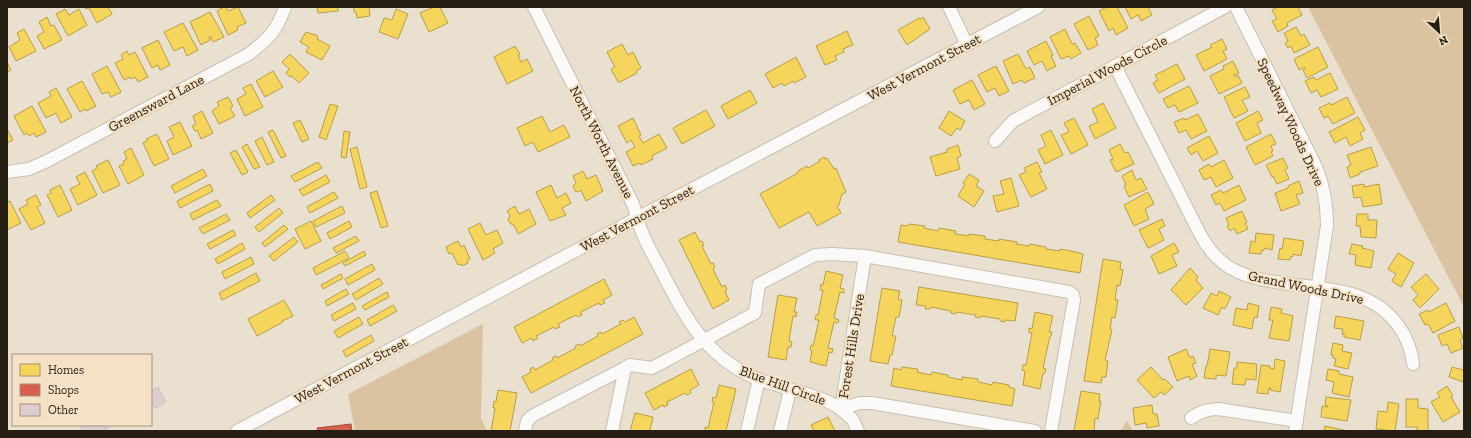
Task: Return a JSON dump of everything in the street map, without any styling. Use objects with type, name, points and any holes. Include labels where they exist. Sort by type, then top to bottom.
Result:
[{"type":"street","name":"Greensward Lane","points":[[7,172],[29,169],[47,161],[249,54],[269,37],[280,20],[285,7]]},
{"type":"street","name":"North Worth Avenue","points":[[534,7],[633,204],[640,229],[678,305],[703,340]]},
{"type":"street","points":[[949,7],[967,45]]},
{"type":"street","name":"West Vermont Street","points":[[237,431],[1038,7]]},
{"type":"street","name":"Imperial Woods Circle","points":[[995,141],[1013,120],[1225,7]]},
{"type":"street","name":"Speedway Woods Drive","points":[[1236,7],[1316,165],[1326,198],[1327,226],[1296,426]]},
{"type":"street","name":"Grand Woods Drive","points":[[1115,66],[1209,250],[1227,266],[1248,276],[1361,296],[1381,307],[1397,323],[1403,332],[1410,347],[1413,364]]},
{"type":"street","points":[[525,431],[527,421],[532,416],[630,365],[652,368],[755,313],[758,284],[815,255],[832,254],[865,256],[1070,292],[1074,300],[1051,431]]},
{"type":"street","name":"Forest Hills Drive","points":[[858,431],[852,420],[841,409],[865,256]]},
{"type":"street","name":"Blue Hill Circle","points":[[703,340],[726,362],[744,372],[790,390],[819,397],[841,409],[860,403],[872,403],[1035,431]]},
{"type":"street","points":[[612,431],[625,368]]},
{"type":"street","points":[[747,431],[759,379]]},
{"type":"street","points":[[780,431],[790,390]]},
{"type":"street","points":[[1191,418],[1198,412],[1209,409],[1218,409],[1296,426]]},
{"type":"shaded area","points":[[1308,7],[1464,7],[1464,307]]},
{"type":"shaded area","points":[[483,324],[481,418],[487,431],[355,431],[348,394]]},
{"type":"shaded area","points":[[1127,420],[1133,431],[1121,431]]},
{"type":"building: Homes","points":[[84,7],[108,7],[112,14],[97,23],[89,8],[86,9]]},
{"type":"building: Homes","points":[[226,7],[228,11],[238,7],[246,23],[237,27],[238,30],[228,35],[217,11]]},
{"type":"building: Homes","points":[[317,7],[338,7],[338,11],[318,13]]},
{"type":"building: Homes","points":[[354,7],[369,7],[370,16],[357,18],[356,12],[354,12]]},
{"type":"building: Homes","points":[[434,7],[440,7],[448,23],[429,32],[420,13]]},
{"type":"building: Homes","points":[[1107,7],[1117,7],[1128,28],[1116,35],[1113,28],[1109,31],[1099,11]]},
{"type":"building: Homes","points":[[1125,7],[1148,7],[1152,15],[1141,21],[1138,15],[1131,19]]},
{"type":"building: Homes","points":[[1278,7],[1298,7],[1302,15],[1287,23],[1288,26],[1278,32],[1272,21],[1277,19],[1272,10]]},
{"type":"building: Homes","points":[[65,9],[69,15],[79,9],[87,25],[68,36],[56,14]]},
{"type":"building: Homes","points":[[396,9],[408,14],[398,39],[379,32],[384,18],[392,20]]},
{"type":"building: Homes","points":[[210,12],[224,37],[213,42],[210,36],[210,40],[201,45],[190,22]]},
{"type":"building: Homes","points":[[1089,16],[1099,36],[1095,38],[1098,45],[1088,50],[1074,24]]},
{"type":"building: Homes","points":[[47,17],[51,26],[54,25],[62,40],[44,49],[37,36],[44,32],[39,22]]},
{"type":"building: Homes","points":[[923,17],[930,29],[907,45],[898,30]]},
{"type":"building: Homes","points":[[183,23],[198,50],[187,56],[183,47],[174,51],[164,32]]},
{"type":"building: Homes","points":[[1296,27],[1301,36],[1304,34],[1310,45],[1294,53],[1291,46],[1288,48],[1285,43],[1288,41],[1284,33]]},
{"type":"building: Homes","points":[[24,29],[36,51],[16,61],[9,47],[20,40],[17,33]]},
{"type":"building: Homes","points":[[1065,29],[1072,44],[1075,43],[1081,53],[1071,59],[1069,56],[1061,59],[1050,37]]},
{"type":"building: Homes","points":[[847,31],[853,45],[843,49],[844,52],[835,56],[837,60],[825,65],[816,46]]},
{"type":"building: Homes","points":[[306,32],[318,36],[317,39],[330,46],[322,60],[306,52],[309,47],[300,42]]},
{"type":"building: Homes","points":[[1222,39],[1227,49],[1223,51],[1227,59],[1204,71],[1196,55],[1212,47],[1210,45]]},
{"type":"building: Homes","points":[[158,40],[170,65],[160,70],[158,65],[152,68],[142,48]]},
{"type":"building: Homes","points":[[1046,41],[1053,55],[1051,56],[1056,66],[1047,71],[1042,61],[1034,65],[1027,51]]},
{"type":"building: Homes","points":[[622,44],[628,55],[633,52],[641,68],[636,71],[637,73],[618,82],[611,69],[615,67],[607,52]]},
{"type":"building: Homes","points":[[515,46],[520,54],[518,55],[521,62],[527,59],[533,71],[507,84],[494,57]]},
{"type":"building: Homes","points":[[1318,47],[1328,67],[1307,78],[1303,70],[1305,69],[1304,67],[1299,70],[1294,59]]},
{"type":"building: Homes","points":[[127,51],[129,55],[135,52],[148,77],[138,82],[135,77],[131,79],[130,77],[124,80],[115,63],[123,59],[121,55]]},
{"type":"building: Homes","points":[[290,54],[309,73],[299,83],[292,76],[290,77],[286,73],[289,69],[282,62]]},
{"type":"building: Homes","points":[[1018,54],[1026,69],[1030,67],[1035,78],[1024,83],[1022,80],[1013,84],[1003,61]]},
{"type":"building: Homes","points":[[796,57],[806,77],[794,83],[793,81],[784,86],[782,83],[773,88],[765,74]]},
{"type":"building: Homes","points":[[1233,61],[1239,73],[1234,75],[1235,77],[1238,75],[1242,83],[1219,94],[1210,76],[1224,69],[1223,66]]},
{"type":"building: Homes","points":[[7,62],[11,70],[7,72]]},
{"type":"building: Homes","points":[[1177,64],[1185,79],[1159,93],[1153,83],[1158,80],[1155,75]]},
{"type":"building: Homes","points":[[107,66],[121,92],[111,97],[108,92],[102,94],[92,74]]},
{"type":"building: Homes","points":[[996,66],[1009,91],[999,96],[995,88],[987,92],[978,75]]},
{"type":"building: Homes","points":[[273,71],[283,87],[265,97],[256,81]]},
{"type":"building: Homes","points":[[1330,73],[1338,89],[1321,97],[1317,90],[1311,93],[1305,81],[1314,77],[1316,80]]},
{"type":"building: Homes","points":[[972,80],[985,104],[974,110],[969,100],[960,104],[953,90]]},
{"type":"building: Homes","points":[[82,81],[96,106],[80,112],[67,89]]},
{"type":"building: Homes","points":[[251,84],[263,107],[245,116],[237,99],[246,94],[243,88]]},
{"type":"building: Homes","points":[[1189,86],[1198,103],[1179,112],[1175,105],[1168,108],[1163,99]]},
{"type":"building: Homes","points":[[1245,87],[1250,97],[1242,100],[1248,111],[1234,118],[1224,97]]},
{"type":"building: Homes","points":[[56,88],[72,117],[61,123],[56,113],[46,118],[38,103],[51,96],[49,92]]},
{"type":"building: Homes","points":[[750,90],[757,103],[728,119],[721,106]]},
{"type":"building: Homes","points":[[228,97],[233,106],[230,108],[235,116],[219,124],[212,111],[219,106],[217,102]]},
{"type":"building: Homes","points":[[1347,97],[1355,113],[1333,124],[1328,116],[1324,118],[1319,108],[1330,103],[1331,105]]},
{"type":"building: Homes","points":[[1103,103],[1116,128],[1095,139],[1089,126],[1098,122],[1092,109]]},
{"type":"building: Homes","points":[[330,104],[338,106],[326,140],[319,137]]},
{"type":"building: Homes","points":[[32,106],[46,132],[36,137],[34,133],[29,136],[27,133],[24,135],[14,116]]},
{"type":"building: Homes","points":[[706,110],[715,126],[682,144],[673,128]]},
{"type":"building: Homes","points":[[202,111],[213,133],[201,139],[197,130],[195,131],[192,126],[196,124],[193,116]]},
{"type":"building: Homes","points":[[949,111],[965,121],[960,130],[957,128],[951,136],[939,128]]},
{"type":"building: Homes","points":[[1258,111],[1263,120],[1257,123],[1261,133],[1245,141],[1236,123]]},
{"type":"building: Homes","points":[[1198,114],[1207,131],[1191,139],[1186,130],[1179,133],[1174,122],[1184,118],[1185,120]]},
{"type":"building: Homes","points":[[542,116],[550,132],[564,125],[570,137],[538,152],[533,142],[525,146],[517,128]]},
{"type":"building: Homes","points":[[1358,117],[1365,130],[1360,133],[1363,139],[1350,146],[1346,137],[1335,143],[1329,132]]},
{"type":"building: Homes","points":[[633,118],[643,143],[659,134],[667,148],[652,156],[653,159],[641,165],[640,163],[633,166],[626,152],[635,147],[631,140],[627,143],[618,126]]},
{"type":"building: Homes","points":[[1074,118],[1088,145],[1071,154],[1061,135],[1069,132],[1064,123]]},
{"type":"building: Homes","points":[[300,120],[309,139],[302,142],[293,123]]},
{"type":"building: Homes","points":[[180,122],[192,146],[173,155],[167,141],[174,137],[169,127]]},
{"type":"building: Homes","points":[[7,129],[13,140],[7,143]]},
{"type":"building: Homes","points":[[273,130],[286,156],[281,158],[268,132]]},
{"type":"building: Homes","points":[[1051,130],[1063,155],[1045,164],[1038,150],[1046,146],[1041,135]]},
{"type":"building: Homes","points":[[344,131],[350,132],[346,158],[341,157]]},
{"type":"building: Homes","points":[[157,134],[169,159],[154,166],[143,143],[147,141],[146,139]]},
{"type":"building: Homes","points":[[1271,134],[1276,144],[1271,146],[1273,156],[1255,165],[1246,147]]},
{"type":"building: Homes","points":[[1209,136],[1218,153],[1203,161],[1197,151],[1191,155],[1187,148]]},
{"type":"building: Homes","points":[[262,137],[274,162],[267,165],[255,141]]},
{"type":"building: Homes","points":[[247,144],[260,167],[254,169],[242,147]]},
{"type":"building: Homes","points":[[1120,144],[1125,153],[1128,152],[1134,164],[1116,172],[1110,160],[1113,159],[1109,150]]},
{"type":"building: Homes","points":[[958,145],[961,156],[957,158],[960,169],[936,176],[930,157],[947,152],[947,149]]},
{"type":"building: Homes","points":[[357,147],[367,187],[360,189],[350,149]]},
{"type":"building: Homes","points":[[1371,147],[1378,166],[1360,172],[1360,174],[1350,178],[1347,167],[1351,165],[1347,155]]},
{"type":"building: Homes","points":[[131,148],[144,175],[128,184],[119,166],[124,164],[123,161],[127,159],[124,152]]},
{"type":"building: Homes","points":[[236,150],[248,172],[242,175],[230,153]]},
{"type":"building: Homes","points":[[824,157],[825,159],[827,158],[834,169],[836,168],[846,192],[842,194],[839,205],[837,206],[841,213],[817,226],[809,212],[779,228],[760,194],[798,173],[798,171],[807,166],[808,168]]},
{"type":"building: Homes","points":[[1283,158],[1288,168],[1285,170],[1289,179],[1277,184],[1266,165]]},
{"type":"building: Homes","points":[[108,160],[120,185],[103,193],[92,171],[97,168],[96,166]]},
{"type":"building: Homes","points":[[1224,160],[1233,178],[1216,187],[1211,177],[1204,180],[1199,170],[1209,164],[1211,167]]},
{"type":"building: Homes","points":[[318,162],[322,168],[295,182],[291,176]]},
{"type":"building: Homes","points":[[1037,162],[1042,172],[1039,173],[1047,189],[1031,197],[1019,175],[1026,172],[1024,168]]},
{"type":"building: Homes","points":[[203,169],[207,176],[175,193],[171,186]]},
{"type":"building: Homes","points":[[1132,170],[1136,180],[1141,178],[1147,189],[1129,197],[1124,186],[1126,185],[1122,176]]},
{"type":"building: Homes","points":[[583,171],[587,179],[596,175],[603,191],[586,201],[581,190],[578,192],[575,191],[573,186],[576,183],[573,176]]},
{"type":"building: Homes","points":[[85,172],[97,195],[78,205],[70,189],[80,184],[76,177]]},
{"type":"building: Homes","points":[[969,174],[979,180],[976,186],[984,191],[974,207],[958,196],[965,184],[963,183]]},
{"type":"building: Homes","points":[[326,175],[330,182],[303,196],[299,190]]},
{"type":"building: Homes","points":[[1011,178],[1019,206],[997,212],[993,196],[1004,194],[1000,181]]},
{"type":"building: Homes","points":[[1299,181],[1303,193],[1296,195],[1300,204],[1281,211],[1275,193],[1288,188],[1288,186]]},
{"type":"building: Homes","points":[[210,184],[213,191],[180,208],[177,201]]},
{"type":"building: Homes","points":[[1364,184],[1364,187],[1379,184],[1382,204],[1363,207],[1361,197],[1354,198],[1352,186]]},
{"type":"building: Homes","points":[[60,185],[72,210],[58,217],[47,195],[51,193],[50,190]]},
{"type":"building: Homes","points":[[551,185],[557,198],[566,193],[571,203],[562,208],[566,215],[550,221],[536,192]]},
{"type":"building: Homes","points":[[1239,185],[1246,200],[1224,211],[1220,203],[1216,205],[1211,195],[1221,190],[1223,193]]},
{"type":"building: Homes","points":[[377,191],[388,226],[381,228],[370,193]]},
{"type":"building: Homes","points":[[334,192],[338,198],[310,213],[307,207]]},
{"type":"building: Homes","points":[[1148,192],[1154,204],[1145,209],[1149,219],[1134,226],[1124,205]]},
{"type":"building: Homes","points":[[36,195],[41,205],[37,207],[45,223],[31,230],[19,209],[28,204],[26,200]]},
{"type":"building: Homes","points":[[271,195],[275,200],[250,218],[247,213]]},
{"type":"building: Homes","points":[[217,200],[221,206],[193,220],[190,214]]},
{"type":"building: Homes","points":[[10,201],[21,223],[7,230],[7,202]]},
{"type":"building: Homes","points":[[342,206],[345,213],[316,227],[313,221]]},
{"type":"building: Homes","points":[[515,206],[519,214],[529,209],[536,224],[518,234],[514,225],[508,220],[510,216],[507,211]]},
{"type":"building: Homes","points":[[279,208],[283,213],[259,232],[255,227]]},
{"type":"building: Homes","points":[[1242,211],[1247,222],[1245,223],[1248,229],[1237,234],[1234,228],[1230,231],[1227,226],[1229,225],[1226,218]]},
{"type":"building: Homes","points":[[226,214],[230,220],[203,234],[199,228]]},
{"type":"building: Homes","points":[[1357,214],[1368,214],[1368,220],[1377,220],[1376,238],[1361,237],[1360,226],[1356,226]]},
{"type":"building: Homes","points":[[1162,219],[1165,226],[1159,229],[1164,240],[1148,248],[1139,230]]},
{"type":"building: Homes","points":[[311,221],[321,241],[305,249],[295,229]]},
{"type":"building: Homes","points":[[349,221],[352,227],[330,239],[327,233]]},
{"type":"building: Homes","points":[[480,223],[486,235],[497,230],[503,243],[493,249],[495,253],[483,260],[468,229]]},
{"type":"building: Homes","points":[[909,224],[925,226],[924,228],[938,231],[939,228],[956,231],[955,234],[985,236],[985,239],[999,241],[999,239],[1017,242],[1016,244],[1029,246],[1030,244],[1046,247],[1046,249],[1060,251],[1060,249],[1083,254],[1080,273],[898,242],[901,225],[908,226]]},
{"type":"building: Homes","points":[[284,225],[288,229],[265,247],[262,243]]},
{"type":"building: Homes","points":[[233,230],[236,235],[210,249],[207,244]]},
{"type":"building: Homes","points":[[695,232],[700,242],[702,241],[704,245],[702,246],[711,264],[713,263],[715,267],[713,269],[722,287],[725,285],[727,290],[725,291],[729,300],[713,309],[679,240]]},
{"type":"building: Homes","points":[[1256,233],[1274,235],[1272,250],[1265,248],[1262,250],[1261,254],[1249,253],[1251,241],[1255,242]]},
{"type":"building: Homes","points":[[356,236],[359,241],[336,253],[333,248]]},
{"type":"building: Homes","points":[[294,237],[298,242],[274,261],[269,256]]},
{"type":"building: Homes","points":[[1284,238],[1304,241],[1301,256],[1293,254],[1293,257],[1291,256],[1290,260],[1278,259]]},
{"type":"building: Homes","points":[[458,241],[461,247],[464,245],[470,259],[467,261],[468,263],[462,266],[461,264],[458,265],[452,253],[449,254],[446,247]]},
{"type":"building: Homes","points":[[242,243],[245,249],[218,264],[215,259]]},
{"type":"building: Homes","points":[[1174,243],[1179,252],[1172,255],[1177,266],[1159,274],[1151,256]]},
{"type":"building: Homes","points":[[1352,244],[1363,246],[1362,248],[1374,251],[1371,268],[1355,265],[1356,255],[1349,254]]},
{"type":"building: Homes","points":[[345,251],[349,258],[316,275],[313,268]]},
{"type":"building: Homes","points":[[364,251],[366,255],[345,266],[343,263]]},
{"type":"building: Homes","points":[[1398,253],[1414,263],[1401,287],[1392,281],[1396,274],[1388,269]]},
{"type":"building: Homes","points":[[251,257],[254,264],[225,279],[222,272]]},
{"type":"building: Homes","points":[[1103,259],[1121,262],[1120,269],[1123,270],[1120,286],[1117,285],[1115,300],[1118,300],[1115,318],[1112,317],[1110,329],[1112,330],[1105,360],[1108,361],[1106,377],[1102,377],[1101,383],[1084,381]]},
{"type":"building: Homes","points":[[372,264],[375,270],[348,285],[345,279]]},
{"type":"building: Homes","points":[[1190,268],[1198,277],[1196,280],[1203,288],[1186,305],[1171,290]]},
{"type":"building: Homes","points":[[826,271],[843,275],[840,288],[844,289],[844,293],[840,292],[834,318],[839,320],[838,323],[834,322],[828,348],[833,349],[832,353],[829,352],[826,366],[810,362],[812,351],[810,350],[811,345],[813,346],[819,320],[815,320],[816,315],[818,315],[823,290],[820,290],[821,284],[823,285]]},
{"type":"building: Homes","points":[[256,273],[260,281],[222,300],[219,293]]},
{"type":"building: Homes","points":[[341,274],[343,278],[323,289],[321,285]]},
{"type":"building: Homes","points":[[1426,274],[1439,289],[1420,308],[1413,300],[1418,295],[1411,287]]},
{"type":"building: Homes","points":[[379,278],[383,284],[356,300],[352,294]]},
{"type":"building: Homes","points":[[604,279],[612,295],[603,300],[605,303],[600,305],[599,303],[581,312],[582,315],[578,317],[576,315],[558,324],[560,327],[555,329],[554,327],[536,336],[538,338],[533,341],[532,338],[522,343],[514,327]]},
{"type":"building: Homes","points":[[919,287],[1018,303],[1015,321],[1005,320],[1005,322],[1000,321],[1000,319],[981,316],[980,318],[975,317],[976,315],[956,312],[956,314],[951,313],[951,311],[931,307],[930,309],[925,309],[926,306],[916,305]]},
{"type":"building: Homes","points":[[882,288],[900,291],[898,299],[902,300],[899,317],[896,317],[892,336],[896,336],[892,355],[890,355],[888,364],[870,361]]},
{"type":"building: Homes","points":[[346,289],[349,294],[327,306],[325,301]]},
{"type":"building: Homes","points":[[1219,291],[1231,297],[1225,309],[1222,307],[1218,315],[1203,308],[1211,293],[1217,296]]},
{"type":"building: Homes","points":[[387,292],[389,297],[365,310],[362,306]]},
{"type":"building: Homes","points":[[778,295],[797,298],[794,312],[797,312],[796,317],[793,316],[789,341],[792,342],[791,347],[788,347],[786,360],[768,357]]},
{"type":"building: Homes","points":[[284,300],[293,316],[257,336],[248,319]]},
{"type":"building: Homes","points":[[353,303],[356,309],[334,321],[331,315]]},
{"type":"building: Homes","points":[[1248,303],[1259,306],[1257,318],[1254,317],[1252,329],[1233,325],[1236,308],[1247,310]]},
{"type":"building: Homes","points":[[1446,303],[1455,321],[1433,333],[1428,324],[1425,325],[1419,314],[1428,310],[1429,312]]},
{"type":"building: Homes","points":[[393,305],[397,311],[370,326],[367,320]]},
{"type":"building: Homes","points":[[1271,307],[1282,309],[1281,313],[1293,316],[1289,341],[1269,338],[1273,320],[1269,320]]},
{"type":"building: Homes","points":[[1035,312],[1053,316],[1049,332],[1052,332],[1043,368],[1046,369],[1045,373],[1043,373],[1040,389],[1023,385],[1025,371],[1022,370],[1023,365],[1026,365],[1032,333],[1029,333],[1029,328],[1032,329]]},
{"type":"building: Homes","points":[[1336,316],[1364,321],[1360,340],[1344,337],[1344,334],[1342,334],[1343,329],[1334,328]]},
{"type":"building: Homes","points":[[359,317],[363,324],[338,338],[334,331]]},
{"type":"building: Homes","points":[[634,317],[643,334],[531,393],[522,377],[531,372],[530,369],[533,367],[535,370],[553,360],[552,358],[556,356],[557,358],[576,348],[575,346],[579,344],[580,346],[598,336],[597,334],[601,332],[602,334],[621,324],[619,322],[623,320],[625,322]]},
{"type":"building: Homes","points":[[1459,327],[1463,338],[1460,340],[1463,348],[1451,353],[1447,344],[1442,346],[1438,335]]},
{"type":"building: Homes","points":[[371,335],[374,341],[346,357],[343,351]]},
{"type":"building: Homes","points":[[1333,343],[1343,345],[1342,351],[1352,353],[1348,369],[1334,366],[1336,359],[1333,358],[1333,355],[1331,355]]},
{"type":"building: Homes","points":[[1186,349],[1190,358],[1193,356],[1196,363],[1192,364],[1197,376],[1190,380],[1189,376],[1177,381],[1168,357]]},
{"type":"building: Homes","points":[[1210,349],[1230,352],[1226,376],[1216,375],[1216,379],[1204,378]]},
{"type":"building: Homes","points":[[1275,359],[1285,361],[1280,392],[1270,390],[1271,388],[1269,388],[1268,394],[1257,393],[1261,365],[1270,366],[1270,368],[1274,369]]},
{"type":"building: Homes","points":[[1237,362],[1257,364],[1256,380],[1246,379],[1245,385],[1232,384],[1234,368],[1237,368]]},
{"type":"building: Homes","points":[[1464,366],[1464,382],[1449,377],[1452,367],[1463,370]]},
{"type":"building: Homes","points":[[902,367],[918,369],[917,372],[931,375],[932,372],[948,375],[948,377],[962,380],[962,377],[978,379],[978,382],[992,385],[993,382],[1009,385],[1009,387],[1015,389],[1012,406],[891,386],[894,368],[901,370]]},
{"type":"building: Homes","points":[[1151,367],[1163,380],[1165,379],[1173,387],[1164,395],[1161,392],[1154,398],[1137,380]]},
{"type":"building: Homes","points":[[691,369],[699,385],[690,390],[691,393],[687,395],[685,393],[667,402],[668,405],[664,407],[663,405],[654,410],[645,393]]},
{"type":"building: Homes","points":[[1328,369],[1339,371],[1339,374],[1353,377],[1349,397],[1332,393],[1334,382],[1326,380]]},
{"type":"building: Homes","points":[[719,385],[736,389],[726,431],[705,431],[705,427],[708,428],[714,402],[712,402],[713,397],[716,398]]},
{"type":"building: Homes","points":[[1447,386],[1453,396],[1451,397],[1460,412],[1443,422],[1431,402],[1440,397],[1437,393]]},
{"type":"building: Homes","points":[[498,390],[517,393],[510,431],[491,431],[495,408],[493,408],[494,401],[496,402]]},
{"type":"building: Homes","points":[[1081,391],[1100,394],[1099,401],[1101,401],[1098,419],[1095,418],[1094,431],[1074,431]]},
{"type":"building: Homes","points":[[1326,397],[1351,400],[1347,421],[1321,417],[1322,406],[1328,407],[1325,405]]},
{"type":"building: Homes","points":[[1406,399],[1418,399],[1418,408],[1428,409],[1428,431],[1417,431],[1417,427],[1406,427]]},
{"type":"building: Homes","points":[[1388,402],[1399,404],[1395,431],[1376,429],[1378,411],[1387,412]]},
{"type":"building: Homes","points":[[1152,405],[1153,414],[1157,414],[1159,426],[1147,428],[1146,423],[1135,425],[1133,408]]},
{"type":"building: Homes","points":[[635,413],[653,417],[650,430],[652,431],[630,431]]},
{"type":"building: Homes","points":[[828,417],[835,431],[814,431],[811,425]]},
{"type":"building: Homes","points":[[1325,426],[1348,431],[1324,431]]},
{"type":"building: Shops","points":[[351,424],[352,431],[318,431],[317,428]]},
{"type":"building: Other","points":[[158,387],[166,402],[155,408],[152,403],[152,390]]},
{"type":"building: Other","points":[[80,426],[110,427],[102,431],[83,431]]}]
